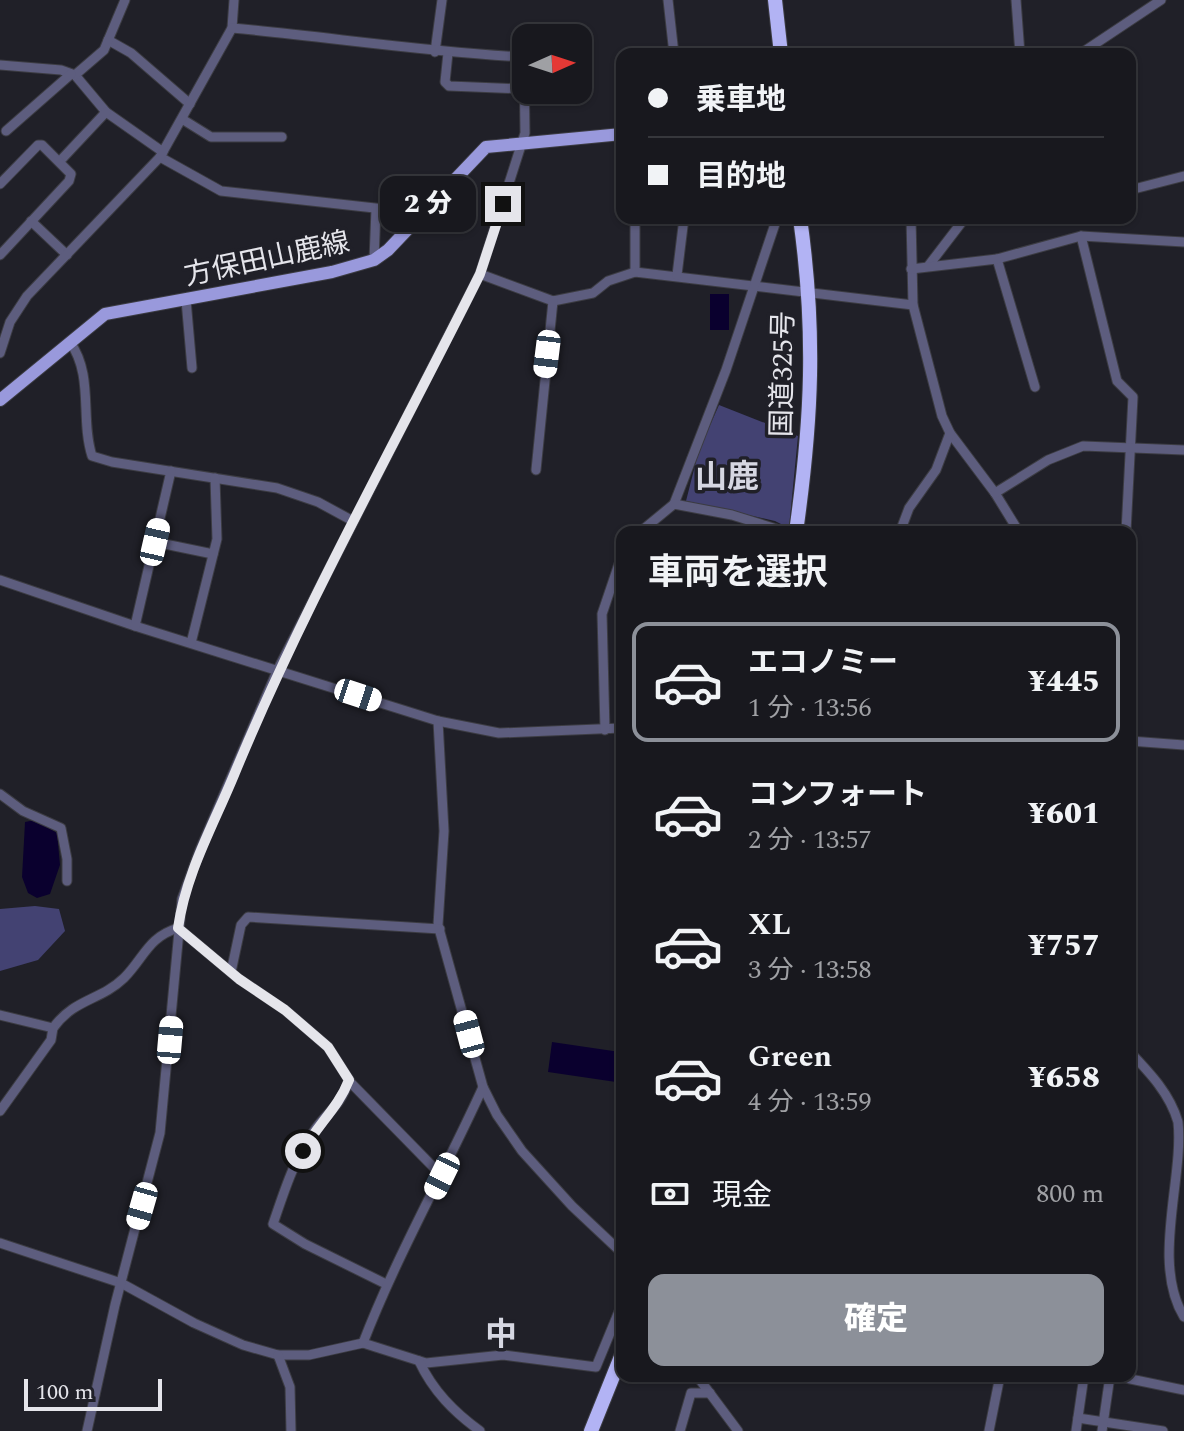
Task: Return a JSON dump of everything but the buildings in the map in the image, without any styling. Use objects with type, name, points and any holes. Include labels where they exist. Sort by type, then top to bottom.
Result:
[{"type":"highway","points":[[775,0],[780,48]]},
{"type":"highway","name":"国道325号","points":[[797,526],[812,391],[811,295],[801,224]]},
{"type":"highway","points":[[591,1431],[616,1369]]},
{"type":"main road","name":"方保田山鹿線","points":[[0,400],[105,314],[374,260],[388,250],[486,147],[616,135]]},
{"type":"street","points":[[6,131],[104,50],[125,0]]},
{"type":"street","points":[[0,353],[5,321],[161,155],[232,28],[234,0]]},
{"type":"street","points":[[435,52],[442,0]]},
{"type":"street","points":[[668,0],[673,48]]},
{"type":"street","points":[[1016,0],[1020,48]]},
{"type":"street","points":[[1089,48],[1161,0]]},
{"type":"street","points":[[232,28],[339,38],[435,52],[512,56]]},
{"type":"street","points":[[108,40],[131,53],[190,104]]},
{"type":"street","points":[[448,53],[445,82],[449,86],[512,89]]},
{"type":"street","points":[[0,65],[73,74],[106,112],[161,155],[221,191],[420,213]]},
{"type":"street","points":[[87,1431],[160,1133],[182,899],[278,669],[480,274],[522,143],[523,104]]},
{"type":"street","points":[[60,161],[106,112]]},
{"type":"street","points":[[182,119],[211,137],[282,137]]},
{"type":"street","points":[[0,184],[38,145],[42,145],[71,174],[69,181],[0,255]]},
{"type":"street","points":[[1136,188],[1184,176]]},
{"type":"street","points":[[374,260],[376,209]]},
{"type":"street","points":[[31,221],[67,255]]},
{"type":"street","points":[[635,224],[635,272]]},
{"type":"street","points":[[677,275],[683,224]]},
{"type":"street","points":[[647,526],[674,504],[775,224]]},
{"type":"street","points":[[911,224],[913,305],[950,433],[1015,526]]},
{"type":"street","points":[[929,265],[960,224]]},
{"type":"street","points":[[911,269],[997,259],[1081,236],[1184,242]]},
{"type":"street","points":[[1081,236],[1117,381],[1133,397],[1126,526]]},
{"type":"street","points":[[997,259],[1035,387]]},
{"type":"street","points":[[480,274],[553,301],[593,293],[608,281],[635,272],[913,305]]},
{"type":"street","points":[[186,300],[192,368]]},
{"type":"street","points":[[536,470],[553,301]]},
{"type":"street","points":[[70,342],[79,355],[85,384],[92,456],[299,494],[353,521]]},
{"type":"street","points":[[902,526],[909,508],[936,470],[950,433]]},
{"type":"street","points":[[995,493],[1048,460],[1083,446],[1131,445],[1184,450]]},
{"type":"street","points":[[135,626],[171,471]]},
{"type":"street","points":[[191,643],[217,539],[215,478]]},
{"type":"street","points":[[674,504],[746,518],[769,526]]},
{"type":"street","points":[[155,542],[213,554]]},
{"type":"street","points":[[605,730],[602,614],[616,573]]},
{"type":"street","points":[[1,584],[438,721],[499,733],[616,729]]},
{"type":"street","points":[[438,721],[444,831],[440,929],[483,1087],[522,1151],[572,1206],[616,1247]]},
{"type":"street","points":[[1136,741],[1184,745]]},
{"type":"street","points":[[0,794],[23,811],[61,828],[67,859],[67,881]]},
{"type":"street","points":[[231,972],[241,925],[248,917],[440,929]]},
{"type":"street","points":[[178,928],[328,1047],[349,1080],[442,1176]]},
{"type":"street","points":[[0,1111],[51,1040],[53,1028],[66,1010],[123,979],[160,933],[178,928]]},
{"type":"street","points":[[0,1015],[53,1028]]},
{"type":"street","points":[[1136,1058],[1158,1081],[1179,1124],[1172,1265],[1175,1296],[1184,1317]]},
{"type":"street","points":[[349,1080],[341,1101],[315,1129],[291,1173],[273,1224],[305,1244],[386,1284]]},
{"type":"street","points":[[363,1343],[386,1284],[442,1176],[483,1087]]},
{"type":"street","points":[[1180,1151],[1184,1165]]},
{"type":"street","points":[[0,1243],[121,1283],[194,1323],[243,1345],[278,1355],[309,1355],[363,1343],[419,1361],[503,1355],[596,1367],[616,1319]]},
{"type":"street","points":[[278,1355],[290,1387],[291,1431]]},
{"type":"street","points":[[419,1361],[428,1379],[456,1413],[480,1431]]},
{"type":"street","points":[[1136,1381],[1184,1390]]},
{"type":"street","points":[[702,1382],[738,1431]]},
{"type":"street","points":[[989,1431],[999,1382]]},
{"type":"street","points":[[1076,1431],[1083,1382]]},
{"type":"street","points":[[1102,1427],[1112,1382]]},
{"type":"street","points":[[680,1431],[691,1393],[710,1393]]},
{"type":"street","points":[[1078,1418],[1102,1427],[1163,1431]]},
{"type":"shaded area","points":[[710,294],[729,294],[729,330],[710,330]]},
{"type":"shaded area","points":[[719,405],[798,436],[789,526],[686,501],[699,450]]},
{"type":"shaded area","points":[[35,820],[57,833],[60,865],[50,894],[37,898],[28,893],[22,877],[25,822]]},
{"type":"shaded area","points":[[35,906],[59,909],[65,931],[38,960],[0,971],[0,909]]},
{"type":"shaded area","points":[[552,1042],[616,1051],[616,1082],[548,1072]]},
{"type":"district","name":"山鹿","points":[[727,477]]},
{"type":"district","name":"中","points":[[501,1335]]},
{"type":"route","points":[[303,1151],[315,1129],[341,1101],[349,1080],[328,1047],[178,928],[182,899],[278,669],[480,274],[503,204]]}]
